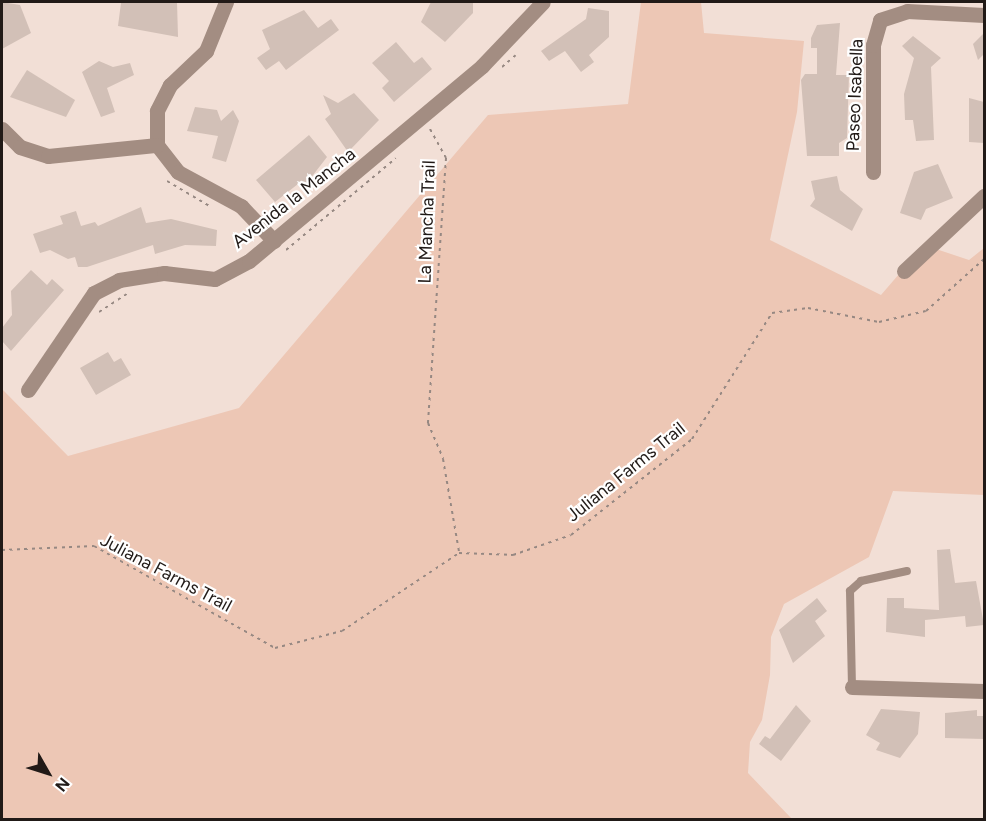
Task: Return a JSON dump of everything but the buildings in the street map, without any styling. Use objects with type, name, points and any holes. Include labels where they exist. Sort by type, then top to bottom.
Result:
[{"type":"street","points":[[226,2],[206,51],[170,85],[157,111],[157,145],[178,172],[241,206],[278,247]]},
{"type":"street","name":"Avenida la Mancha","points":[[28,390],[94,293],[119,280],[164,273],[215,279],[278,247],[482,66],[543,2]]},
{"type":"street","name":"Paseo Isabella","points":[[873,172],[873,45],[880,20],[908,12],[984,15]]},
{"type":"street","points":[[2,129],[20,147],[48,156],[157,145]]},
{"type":"street","points":[[904,271],[984,196]]},
{"type":"street","points":[[852,687],[984,691]]},
{"type":"lane","points":[[852,687],[850,591],[861,581],[907,571]]},
{"type":"path","name":"La Mancha Trail","points":[[422,136],[430,129],[446,158],[428,423],[443,459],[459,553]]},
{"type":"path","name":"La Mancha Trail","points":[[278,247],[405,151]]},
{"type":"path","points":[[165,179],[171,188],[220,210]]},
{"type":"path","name":"Juliana Farms Trail","points":[[2,550],[94,546],[275,648],[342,631],[459,553],[513,555],[571,535],[692,439],[772,313],[808,308],[879,322],[926,311],[984,259]]},
{"type":"path","points":[[93,316],[136,291]]},
{"type":"shaded area","points":[[641,2],[701,2],[704,33],[804,41],[797,112],[770,240],[881,295],[924,245],[969,260],[984,248],[984,495],[893,491],[869,557],[784,604],[771,637],[770,675],[762,720],[750,742],[748,773],[792,819],[2,819],[2,389],[68,456],[239,408],[488,115],[628,104]]}]
